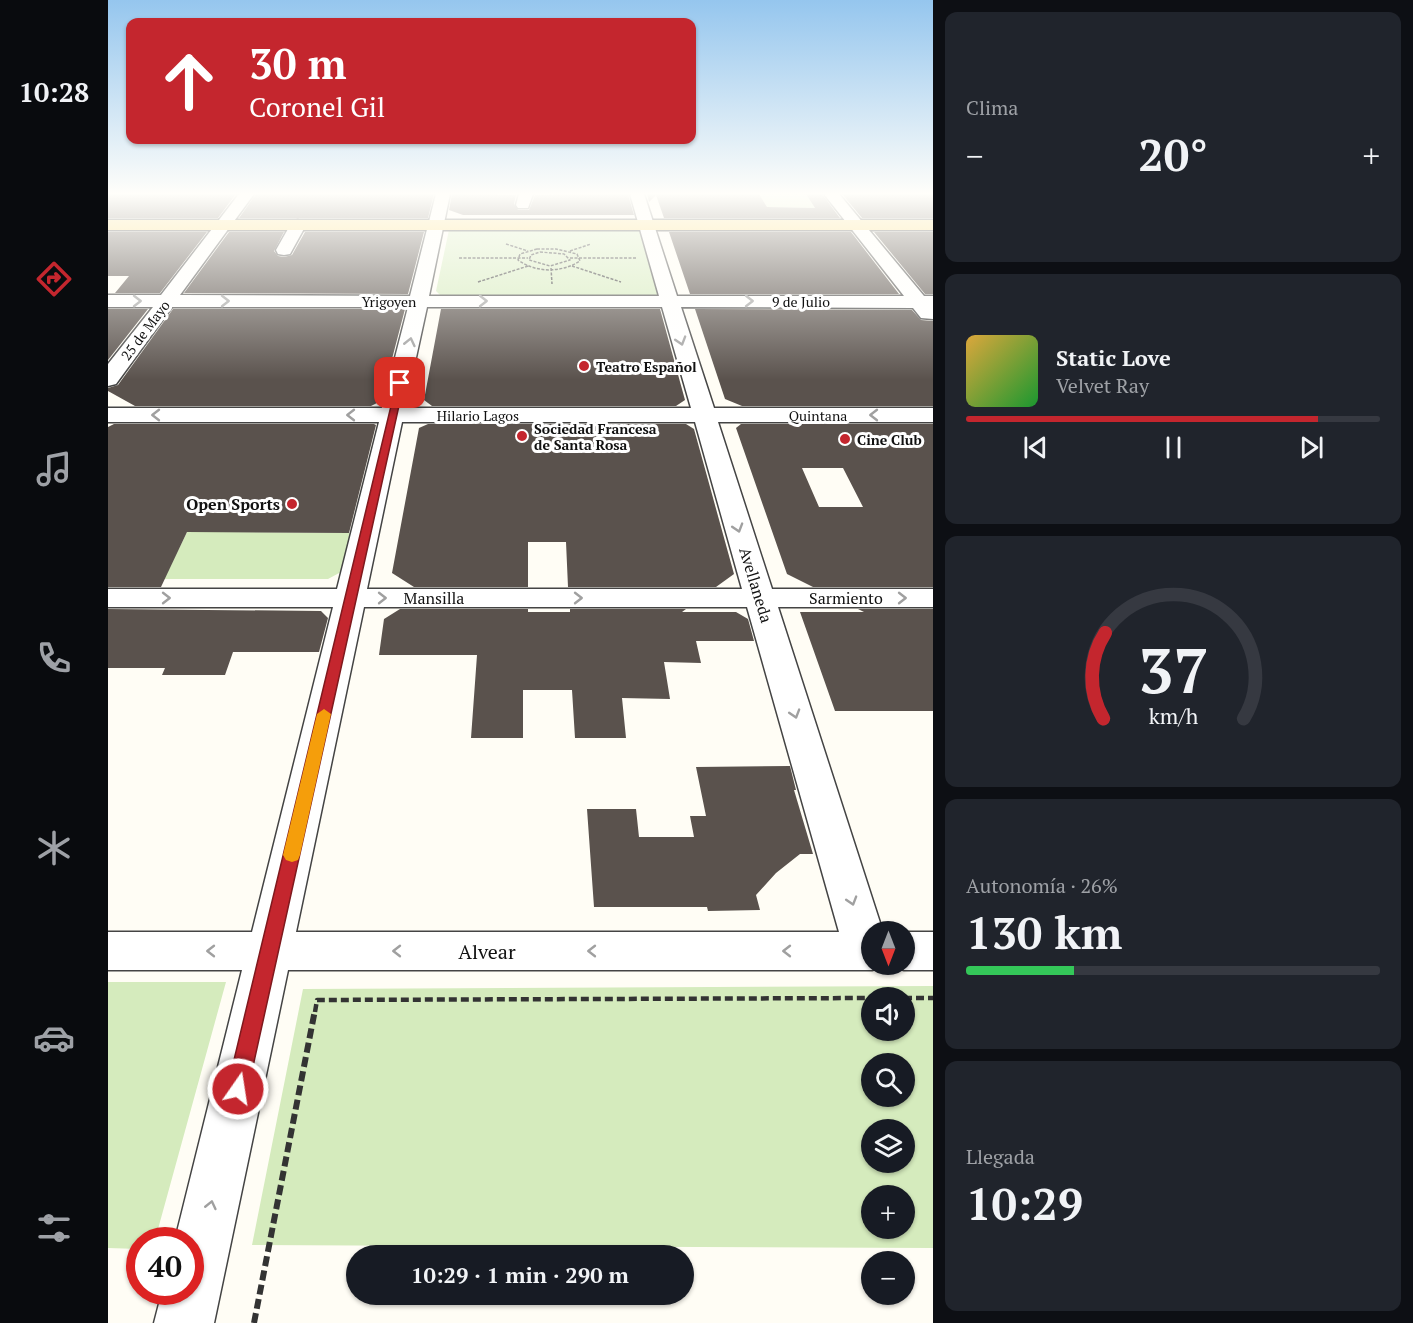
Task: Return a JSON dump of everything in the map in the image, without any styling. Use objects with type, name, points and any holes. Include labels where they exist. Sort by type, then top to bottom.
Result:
[{"type":"street","name":"25 de Mayo","points":[[108,379],[201,256]]},
{"type":"street","points":[[184,1323],[429,256]]},
{"type":"street","name":"Avellaneda","points":[[651,256],[669,302],[760,598],[871,921]]},
{"type":"street","points":[[883,256],[925,302],[933,320]]},
{"type":"street","name":"Yrigoyen","points":[[108,301],[669,302]]},
{"type":"street","name":"9 de Julio","points":[[669,302],[925,302]]},
{"type":"street","name":"Hilario Lagos","points":[[108,415],[704,415]]},
{"type":"street","name":"Quintana","points":[[704,415],[933,415]]},
{"type":"street","name":"Mansilla","points":[[108,598],[760,598]]},
{"type":"street","name":"Sarmiento","points":[[760,598],[933,598]]},
{"type":"street","name":"Alvear","points":[[108,951],[861,951]]},
{"type":"street","name":"Alvear","points":[[915,951],[933,951]]},
{"type":"path","points":[[459,256],[459,258],[528,258],[531,256]]},
{"type":"path","points":[[567,256],[570,258],[639,258],[639,256]]},
{"type":"path","points":[[517,258],[527,266],[551,267],[572,266],[581,258]]},
{"type":"path","points":[[528,258],[535,264]]},
{"type":"path","points":[[564,264],[570,258]]},
{"type":"path","points":[[475,284],[535,264],[551,267],[564,264],[626,284]]},
{"type":"path","points":[[551,267],[552,291]]},
{"type":"path","points":[[255,1323],[317,1000],[861,998]]},
{"type":"path","points":[[915,998],[933,998]]},
{"type":"green space","points":[[444,256],[649,256],[659,295],[449,296],[440,295],[436,291]]},
{"type":"green space","points":[[195,516],[213,532],[351,533],[341,572],[328,579],[164,579]]},
{"type":"green space","points":[[108,982],[226,982],[159,1227],[126,1227],[126,1249],[108,1248]]},
{"type":"green space","points":[[933,986],[933,1248],[694,1247],[694,1245],[252,1245],[303,989]]},
{"type":"building","points":[[108,256],[189,256],[160,293],[115,293],[129,276],[108,276]]},
{"type":"building","points":[[211,256],[418,256],[408,294],[184,293]]},
{"type":"building","points":[[677,256],[869,256],[899,294],[690,294]]},
{"type":"building","points":[[894,256],[933,256],[933,294],[925,294]]},
{"type":"building","points":[[108,309],[148,309],[108,360]]},
{"type":"building","points":[[173,309],[405,309],[381,401],[371,406],[135,406],[108,391],[108,388],[118,385]]},
{"type":"building","points":[[441,309],[660,309],[685,400],[676,406],[432,406],[424,400]]},
{"type":"building","points":[[695,309],[912,310],[921,320],[933,321],[933,406],[742,406],[725,399]]},
{"type":"building","points":[[114,424],[376,425],[349,533],[187,532],[161,587],[108,587],[108,427]]},
{"type":"building","points":[[428,424],[686,424],[694,429],[734,574],[716,587],[568,587],[566,542],[528,542],[528,587],[414,587],[392,573],[419,428]]},
{"type":"building","points":[[741,424],[933,424],[933,587],[813,587],[787,574],[736,428]],"holes":[[[802,468],[843,468],[863,507],[819,507]]]},
{"type":"building","points":[[108,609],[321,611],[328,618],[319,652],[233,652],[225,675],[162,675],[165,668],[108,668]]},
{"type":"building","points":[[400,609],[528,609],[528,612],[570,612],[570,609],[686,609],[682,612],[736,612],[748,619],[754,641],[696,641],[701,663],[664,662],[670,699],[622,698],[626,738],[575,738],[572,690],[523,690],[523,738],[471,738],[477,655],[379,655],[384,619]]},
{"type":"building","points":[[858,609],[933,609],[933,711],[835,711],[800,612],[864,612]]},
{"type":"building","points":[[790,766],[796,790],[794,790],[813,854],[800,854],[776,873],[756,895],[760,910],[708,911],[707,907],[594,907],[587,809],[636,809],[639,837],[694,837],[690,816],[706,816],[696,767]]},
{"type":"slow traffic","points":[[292,855],[324,714]]},
{"type":"place","name":"Teatro Español","points":[[584,366]]},
{"type":"place","name":"Sociedad Francesa de Santa Rosa","points":[[522,436]]},
{"type":"place","name":"Cine Club","points":[[845,439]]},
{"type":"place","name":"Open Sports","points":[[292,504]]},
{"type":"route","points":[[238,1089],[400,383]]}]
